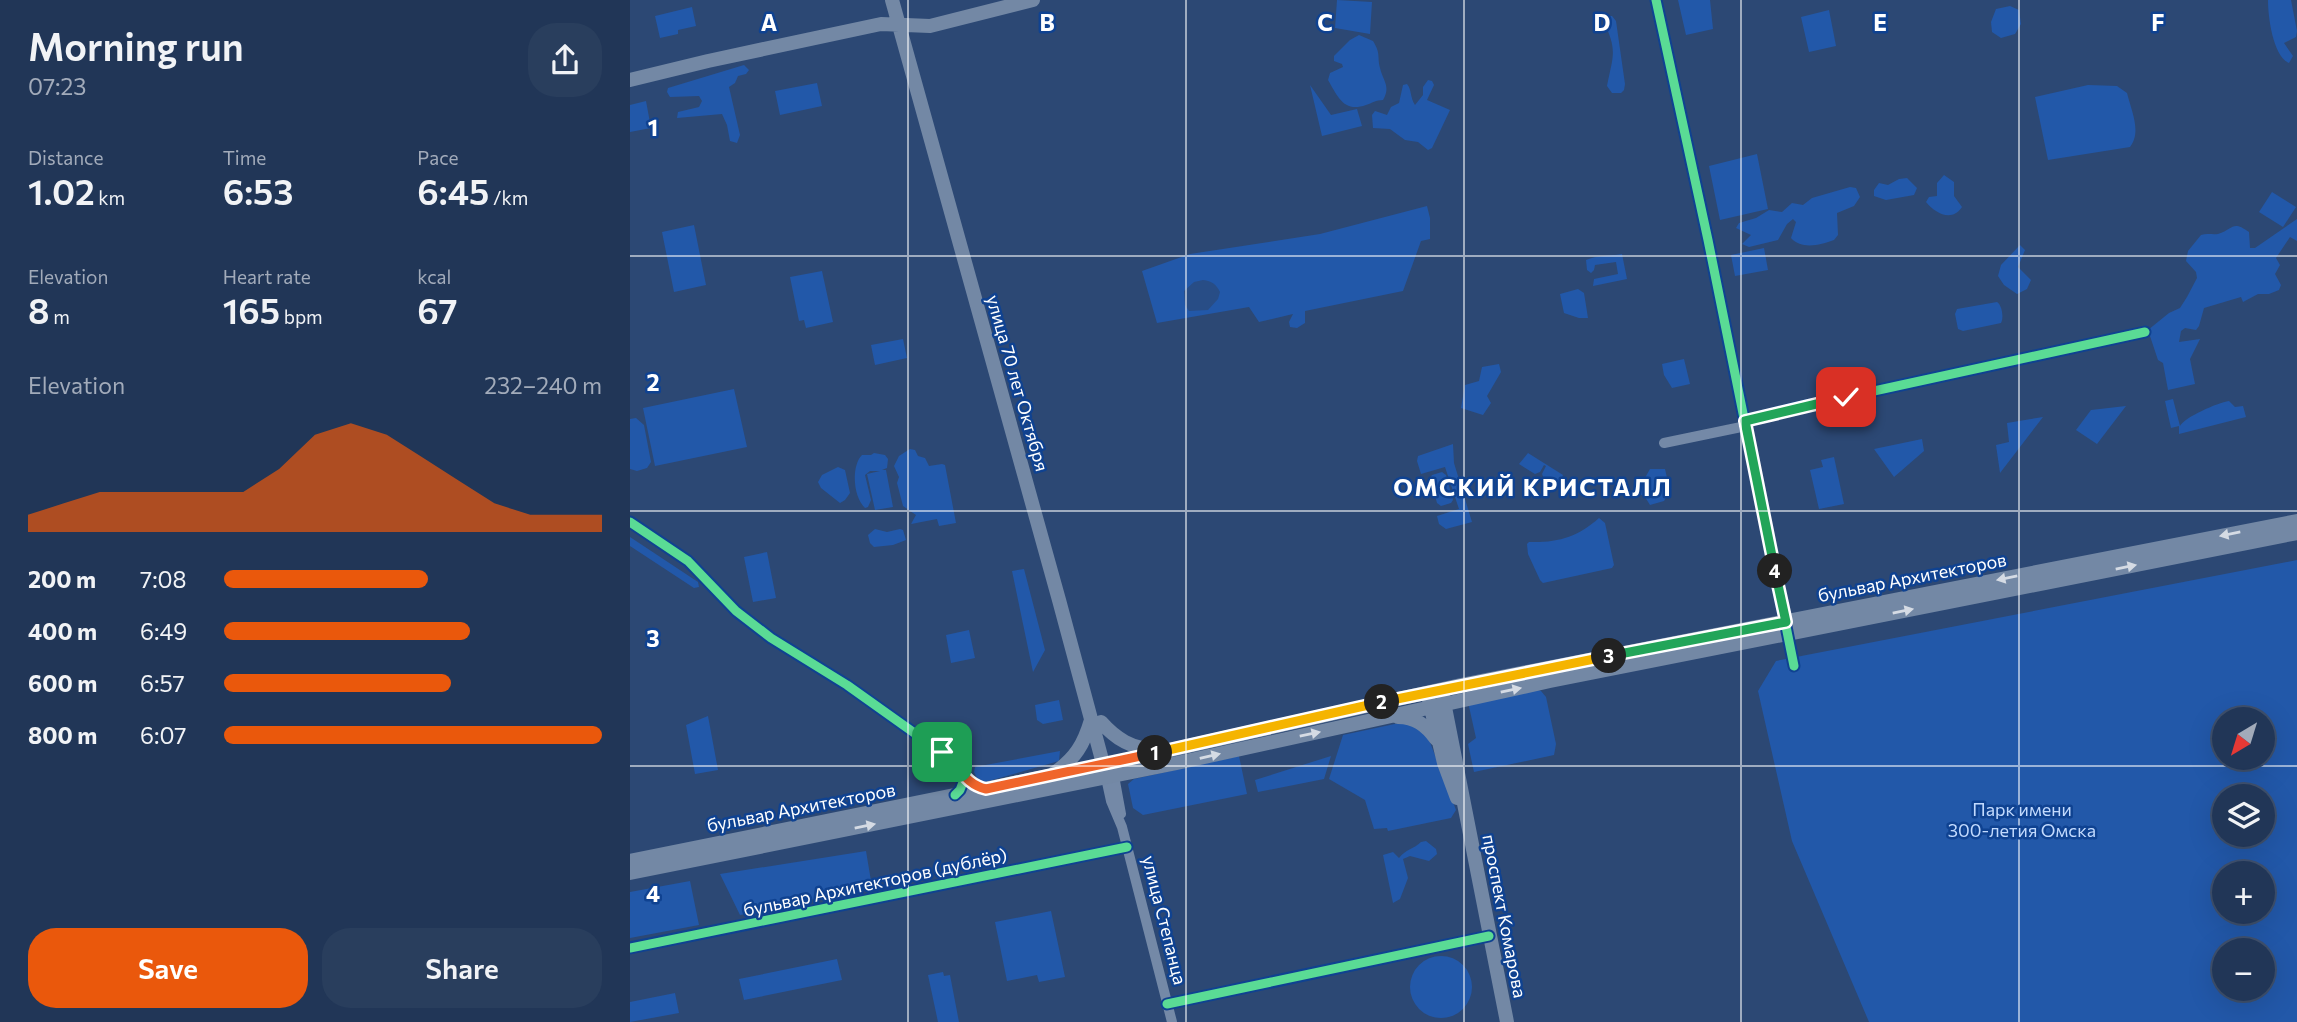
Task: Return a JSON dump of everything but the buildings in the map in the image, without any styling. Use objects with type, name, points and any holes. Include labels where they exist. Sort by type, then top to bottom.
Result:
[{"type":"main road","name":"улица 70 лет Октября","points":[[892,0],[903,25],[1109,770]]},
{"type":"main road","name":"улица 70 лет Октября","points":[[901,0],[903,25]]},
{"type":"main road","points":[[630,80],[881,24],[939,25],[1033,0]]},
{"type":"main road","name":"бульвар Архитекторов","points":[[630,861],[1050,776],[1109,770],[1174,749],[1787,628],[2297,521]]},
{"type":"main road","name":"бульвар Архитекторов","points":[[1787,628],[2297,533]]},
{"type":"main road","name":"бульвар Архитекторов","points":[[630,873],[1109,770],[1386,717],[1436,698]]},
{"type":"main road","name":"проспект Комарова","points":[[1436,698],[1438,742],[1466,818]]},
{"type":"main road","name":"проспект Комарова","points":[[1436,698],[1465,801],[1466,818],[1507,1022]]},
{"type":"main road","points":[[1386,717],[1413,719],[1425,726],[1438,742]]},
{"type":"main road","points":[[1050,776],[1076,754],[1096,720],[1120,740],[1137,747],[1174,749]]},
{"type":"street","points":[[1656,0],[1794,666]]},
{"type":"street","points":[[1664,443],[1810,405],[2146,332]]},
{"type":"street","points":[[630,522],[688,561],[752,625],[882,709],[955,762],[964,776],[978,787],[986,789]]},
{"type":"street","name":"улица Степанца","points":[[1109,770],[1111,800],[1122,827],[1172,1022]]},
{"type":"street","points":[[955,795],[960,790],[964,776]]},
{"type":"street","name":"бульвар Архитекторов (дублёр)","points":[[630,948],[1127,846]]},
{"type":"street","points":[[1167,1004],[1489,936]]},
{"type":"green space","points":[[1337,0],[1372,2],[1370,34],[1335,28]]},
{"type":"green space","points":[[1678,0],[1710,0],[1713,29],[1686,35]]},
{"type":"green space","points":[[2268,0],[2291,0],[2297,31],[2296,37],[2284,43],[2293,56],[2289,63],[2279,53],[2275,44],[2270,26]]},
{"type":"green space","points":[[2010,6],[2019,10],[2021,24],[2015,34],[2001,38],[1992,32],[1991,22],[1996,9]]},
{"type":"green space","points":[[692,7],[696,26],[660,38],[655,16]]},
{"type":"green space","points":[[1829,10],[1836,46],[1809,52],[1801,17]]},
{"type":"green space","points":[[1605,16],[1612,16],[1616,21],[1625,84],[1621,93],[1612,93],[1607,86],[1613,53],[1611,39],[1603,20]]},
{"type":"green space","points":[[1359,35],[1373,41],[1375,45],[1386,91],[1383,100],[1352,107],[1342,102],[1328,80],[1330,73],[1343,67],[1334,61],[1334,56]]},
{"type":"green space","points":[[744,65],[749,70],[738,76],[735,83],[729,87],[740,135],[737,143],[730,141],[722,114],[677,118],[678,112],[699,107],[702,101],[699,96],[670,97],[668,88]]},
{"type":"green space","points":[[1428,80],[1434,85],[1427,100],[1450,110],[1432,148],[1428,150],[1418,142],[1405,140],[1390,129],[1373,128],[1372,115],[1375,111],[1387,115],[1391,107],[1399,103],[1403,85],[1409,86],[1415,105],[1423,95],[1423,87]]},
{"type":"green space","points":[[817,83],[822,106],[780,115],[775,91]]},
{"type":"green space","points":[[1310,85],[1331,115],[1357,109],[1362,126],[1322,136]]},
{"type":"green space","points":[[2088,85],[2117,86],[2127,93],[2135,128],[2130,147],[2048,160],[2035,97]]},
{"type":"green space","points":[[646,101],[651,128],[630,132],[630,105]]},
{"type":"green space","points":[[1757,154],[1768,209],[1720,220],[1709,166]]},
{"type":"green space","points":[[1944,175],[1954,182],[1954,196],[1962,207],[1958,212],[1949,215],[1939,213],[1926,202],[1929,197],[1937,196],[1937,183]]},
{"type":"green space","points":[[1907,178],[1917,188],[1914,195],[1886,200],[1874,196],[1874,190],[1879,183],[1888,185]]},
{"type":"green space","points":[[1850,187],[1856,188],[1860,197],[1854,206],[1837,213],[1838,235],[1834,240],[1811,245],[1795,242],[1791,238],[1796,222],[1793,219],[1778,240],[1749,247],[1742,244],[1751,235],[1736,228],[1739,223],[1756,218],[1769,210],[1782,212],[1792,203],[1803,205],[1812,198]]},
{"type":"green space","points":[[2272,192],[2296,207],[2283,227],[2259,212]]},
{"type":"green space","points":[[1427,206],[1430,239],[1421,241],[1403,291],[1305,311],[1305,323],[1297,328],[1290,327],[1293,314],[1259,322],[1249,307],[1157,323],[1142,271],[1190,254],[1320,234]]},
{"type":"green space","points":[[2297,219],[2297,241],[2290,237],[2276,258],[2280,265],[2275,274],[2281,285],[2279,290],[2258,294],[2243,302],[2241,297],[2204,308],[2199,326],[2196,330],[2185,328],[2181,331],[2179,342],[2200,339],[2190,359],[2195,384],[2168,390],[2163,363],[2158,360],[2148,330],[2169,313],[2180,308],[2197,278],[2196,272],[2186,261],[2188,251],[2201,235],[2218,234],[2236,226],[2249,232],[2250,248],[2255,248]]},
{"type":"green space","points":[[694,225],[706,285],[674,292],[662,232]]},
{"type":"green space","points":[[2020,245],[2025,250],[2018,267],[2031,280],[2027,289],[2017,294],[2004,285],[1998,276],[2001,265]]},
{"type":"green space","points":[[1764,248],[1768,270],[1735,276],[1731,255]]},
{"type":"green space","points":[[1622,254],[1627,279],[1593,286],[1594,279],[1618,274],[1616,262],[1595,265],[1591,273],[1587,270],[1586,260]]},
{"type":"green space","points":[[822,271],[833,322],[806,328],[804,320],[799,321],[790,277]]},
{"type":"green space","points":[[1578,289],[1584,293],[1588,318],[1564,313],[1560,294]]},
{"type":"green space","points":[[1997,302],[2002,312],[2001,323],[1963,331],[1958,329],[1955,314],[1957,309]]},
{"type":"green space","points":[[903,339],[907,358],[875,365],[871,345]]},
{"type":"green space","points":[[1684,359],[1690,384],[1672,388],[1664,375],[1662,364]]},
{"type":"green space","points":[[1499,364],[1501,372],[1487,396],[1491,403],[1483,415],[1461,408],[1465,385],[1479,381],[1482,367]]},
{"type":"green space","points":[[734,389],[747,447],[655,466],[643,408]]},
{"type":"green space","points":[[2173,399],[2180,426],[2202,411],[2229,401],[2235,407],[2243,406],[2246,417],[2179,434],[2179,426],[2171,428],[2165,401]]},
{"type":"green space","points":[[2126,406],[2097,444],[2076,430],[2091,410]]},
{"type":"green space","points":[[2043,417],[2000,473],[1996,445],[2009,442],[2007,423]]},
{"type":"green space","points":[[636,418],[644,425],[651,462],[647,468],[637,471],[630,469],[630,419]]},
{"type":"green space","points":[[1922,439],[1924,451],[1894,477],[1874,449]]},
{"type":"green space","points":[[1453,444],[1454,463],[1472,522],[1446,529],[1439,524],[1437,516],[1459,509],[1445,467],[1421,474],[1417,461],[1418,456]]},
{"type":"green space","points":[[910,449],[925,458],[929,466],[945,465],[956,523],[939,526],[937,519],[911,524],[916,515],[903,506],[897,483],[899,477],[894,466],[899,456]]},
{"type":"green space","points":[[1528,453],[1563,475],[1557,488],[1544,479],[1542,474],[1546,466],[1535,474],[1519,464]]},
{"type":"green space","points":[[862,455],[885,455],[888,459],[887,468],[882,470],[886,470],[893,507],[875,510],[867,474],[880,471],[870,471],[865,475],[871,500],[868,507],[865,508],[858,497],[855,474],[858,460]]},
{"type":"green space","points":[[1834,457],[1844,504],[1819,509],[1810,470],[1823,467],[1821,460]]},
{"type":"green space","points":[[838,467],[845,470],[850,493],[840,503],[821,488],[818,482],[822,475]]},
{"type":"green space","points":[[1650,469],[1665,469],[1670,491],[1664,501],[1650,505],[1645,497],[1637,492]]},
{"type":"green space","points":[[1442,472],[1446,475],[1453,500],[1441,506],[1437,503],[1430,478]]},
{"type":"green space","points":[[1599,518],[1605,523],[1614,565],[1612,568],[1543,583],[1528,554],[1527,544],[1567,538]]},
{"type":"green space","points":[[875,529],[887,532],[903,530],[906,540],[893,545],[874,547],[868,535]]},
{"type":"green space","points":[[630,537],[698,582],[699,587],[694,588],[630,546]]},
{"type":"green space","points":[[767,552],[776,598],[753,602],[744,557]]},
{"type":"green space","name":"Парк имени 300-летия Омска","points":[[2297,560],[2297,1022],[1869,1022],[1792,841],[1758,691],[1776,661]]},
{"type":"green space","points":[[1024,569],[1045,650],[1033,672],[1012,571]]},
{"type":"green space","points":[[969,630],[975,658],[951,663],[946,635]]},
{"type":"green space","points":[[1534,689],[1541,691],[1546,697],[1556,744],[1554,755],[1474,772],[1468,744],[1476,738],[1468,702]]},
{"type":"green space","points":[[1059,700],[1063,720],[1043,724],[1037,720],[1035,705]]},
{"type":"green space","points":[[708,716],[718,770],[695,774],[686,725]]},
{"type":"green space","points":[[1404,722],[1413,724],[1428,737],[1456,810],[1451,818],[1388,831],[1387,828],[1374,829],[1365,800],[1329,779],[1343,735]]},
{"type":"green space","points":[[1060,751],[1059,761],[985,782],[977,778],[974,772],[975,767]]},
{"type":"green space","points":[[1239,756],[1247,794],[1143,815],[1133,808],[1128,784],[1134,779]]},
{"type":"green space","points":[[1331,756],[1324,779],[1258,792],[1255,780]]},
{"type":"green space","points":[[1426,841],[1436,849],[1437,854],[1429,861],[1410,856],[1403,859],[1408,878],[1400,899],[1393,903],[1383,855],[1393,852],[1399,858]]},
{"type":"green space","points":[[866,851],[872,887],[740,915],[720,874]]},
{"type":"green space","points":[[690,881],[699,925],[630,938],[630,892]]},
{"type":"green space","points":[[1051,911],[1065,977],[1039,982],[1037,975],[1007,981],[995,922]]},
{"type":"green space","points":[[1441,956],[1453,958],[1463,965],[1470,975],[1470,999],[1463,1009],[1453,1016],[1441,1018],[1429,1016],[1419,1009],[1412,999],[1410,987],[1412,975],[1419,965],[1429,958]]},
{"type":"green space","points":[[837,959],[842,980],[744,1000],[739,979]]},
{"type":"green space","points":[[943,972],[944,976],[950,975],[959,1022],[938,1022],[928,975]]},
{"type":"green space","points":[[675,993],[679,1013],[630,1022],[630,1002]]},
{"type":"shaded area","points":[[1203,280],[1217,287],[1220,292],[1218,299],[1208,310],[1189,311],[1185,305],[1184,291],[1194,282]]},
{"type":"cycle path","points":[[1656,0],[1708,240],[1794,666]]},
{"type":"cycle path","points":[[1745,421],[2145,332]]},
{"type":"cycle path","points":[[630,522],[688,561],[736,611],[771,638],[847,685],[955,762],[965,777],[955,795]]},
{"type":"cycle path","points":[[630,948],[1127,847]]},
{"type":"cycle path","points":[[1167,1004],[1489,936]]},
{"type":"district","name":"ОМСКИЙ КРИСТАЛЛ","points":[[1533,486]]},
{"type":"route","points":[[942,752],[955,762],[971,783],[986,789],[1461,685],[1786,622],[1745,421],[1846,397]]}]
